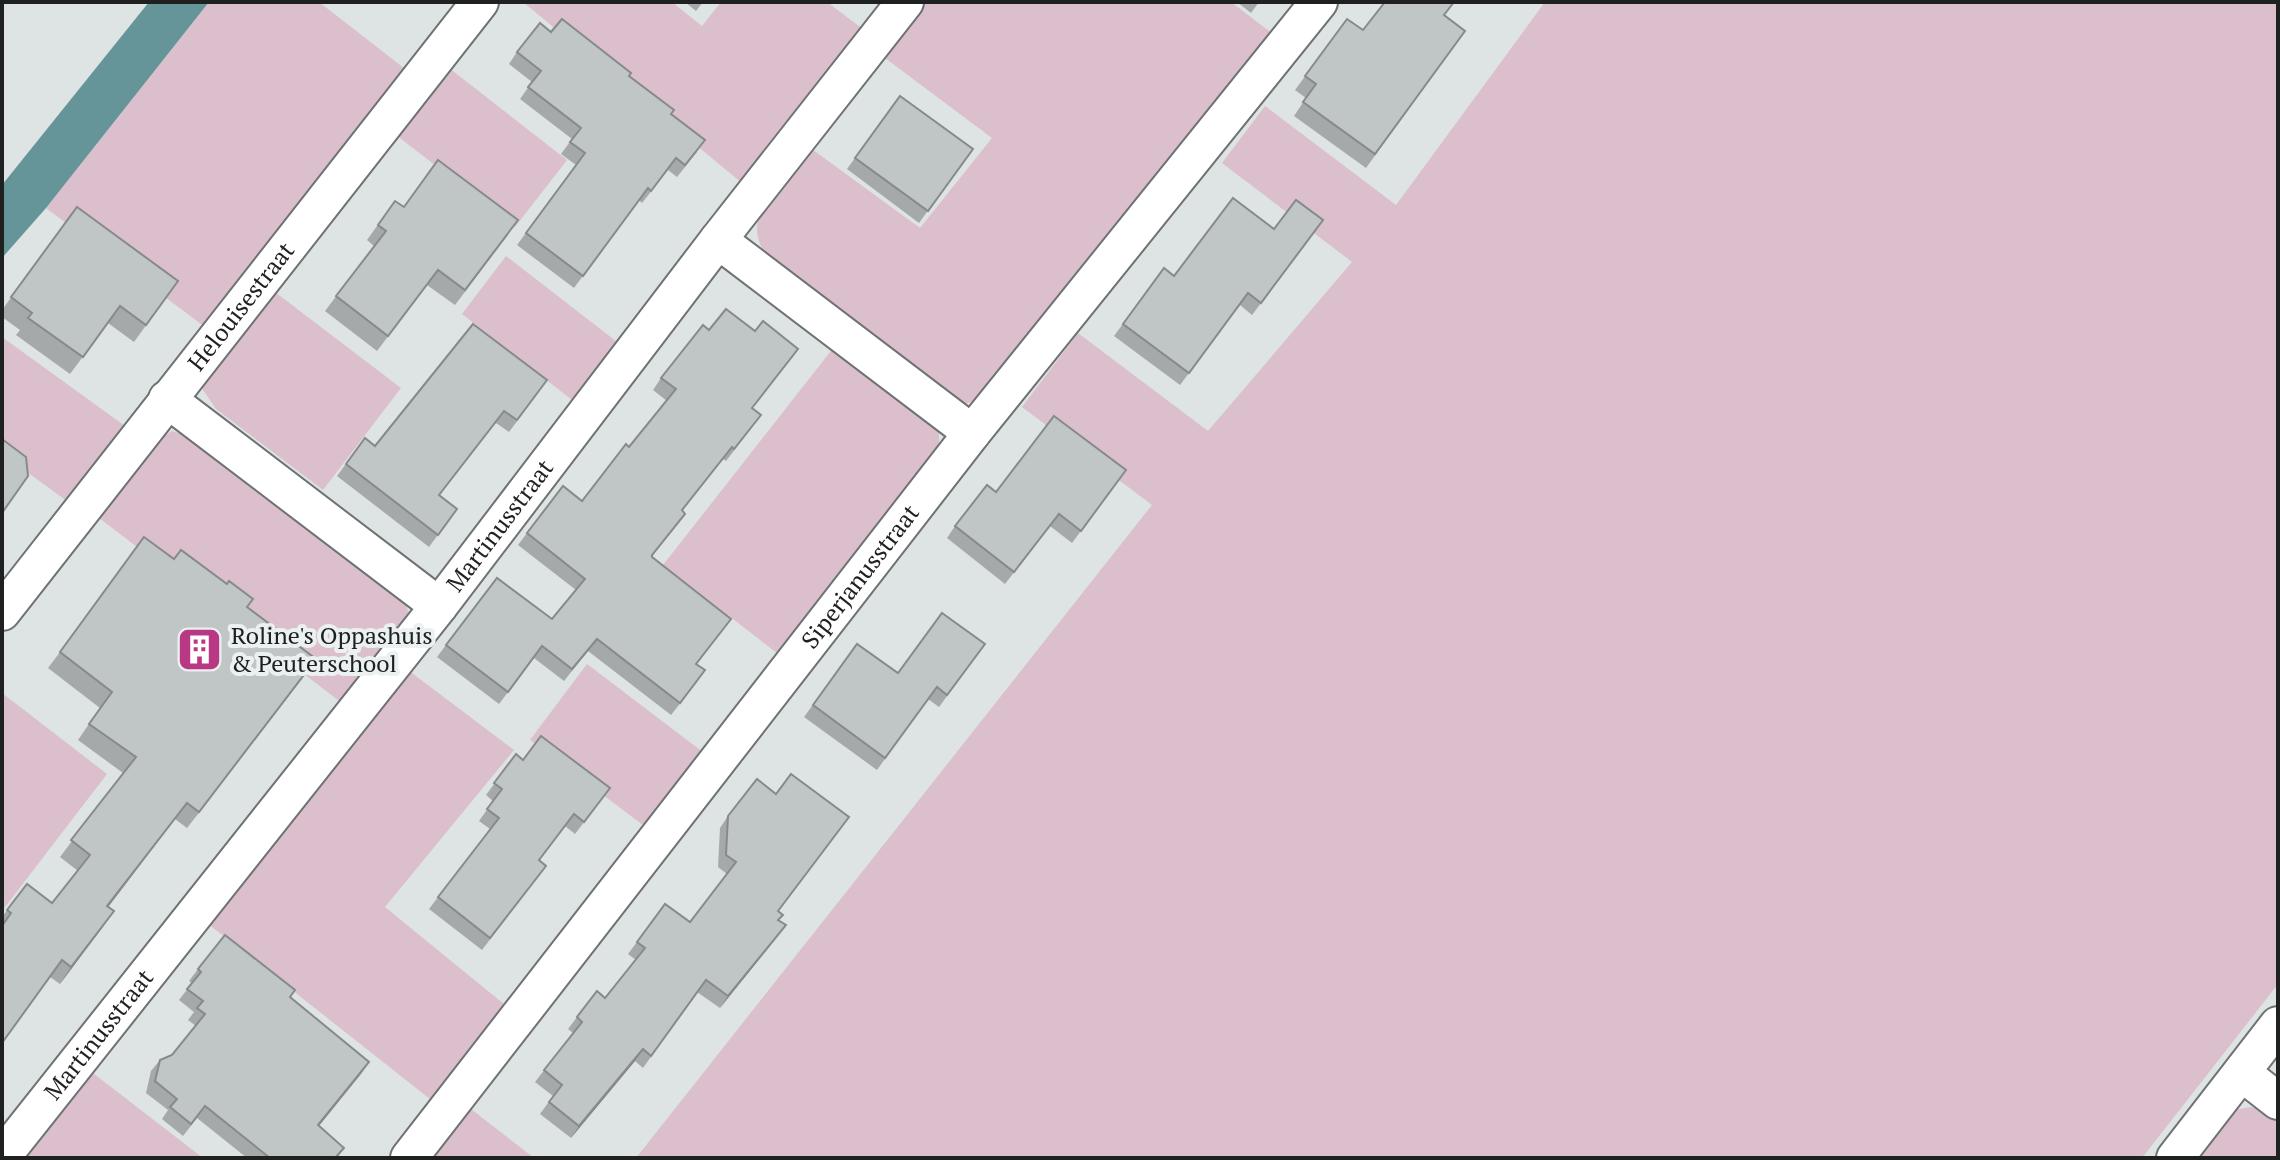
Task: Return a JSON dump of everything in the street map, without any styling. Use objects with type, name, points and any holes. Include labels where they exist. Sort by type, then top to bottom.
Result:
[{"type":"street","name":"Helouisestraat","points":[[2,612],[480,2]]},
{"type":"street","name":"Martinusstraat","points":[[2,1157],[439,606],[718,240],[905,2]]},
{"type":"street","name":"Siperjanusstraat","points":[[409,1158],[972,433],[1319,2]]},
{"type":"street","points":[[718,240],[972,433]]},
{"type":"street","points":[[167,399],[439,606]]},
{"type":"street","points":[[2175,1158],[2278,1025]]},
{"type":"street","points":[[2242,1073],[2278,1101]]},
{"type":"shaded area","points":[[209,2],[319,2],[409,72],[205,327],[46,208]]},
{"type":"shaded area","points":[[523,2],[672,2],[702,26],[721,2],[827,2],[872,36],[754,193]]},
{"type":"shaded area","points":[[920,2],[1231,2],[1277,37],[980,399],[961,405],[768,260],[757,233],[769,198],[809,147],[920,228],[992,138],[881,55]]},
{"type":"shaded area","points":[[1545,2],[2278,2],[2278,984],[2142,1158],[636,1158],[1152,505],[1022,407],[1078,333],[1208,431],[1352,262],[1222,163],[1265,106],[1396,205]]},
{"type":"shaded area","points":[[440,61],[567,160],[515,227],[387,128]]},
{"type":"shaded area","points":[[506,256],[621,345],[576,403],[462,314]]},
{"type":"shaded area","points":[[271,289],[401,388],[323,490],[216,409],[203,390],[202,378]]},
{"type":"shaded area","points":[[2,337],[125,426],[67,501],[2,454]]},
{"type":"shaded area","points":[[838,342],[939,430],[939,451],[782,657],[663,565]]},
{"type":"shaded area","points":[[172,431],[192,437],[405,601],[410,618],[342,703],[99,518],[160,438]]},
{"type":"shaded area","points":[[587,664],[708,756],[651,831],[530,740]]},
{"type":"shaded area","points":[[404,667],[514,750],[385,907],[510,1009],[435,1103],[202,919]]},
{"type":"shaded area","points":[[2,693],[107,774],[2,911]]},
{"type":"shaded area","points":[[89,1070],[203,1158],[21,1158]]},
{"type":"shaded area","points":[[467,1106],[534,1158],[426,1158]]},
{"type":"shaded area","points":[[2251,1107],[2270,1111],[2278,1117],[2278,1158],[2194,1158],[2234,1110]]},
{"type":"water","points":[[149,2],[209,2],[46,208],[2,258],[2,185]]},
{"type":"building","points":[[1385,2],[1454,2],[1444,15],[1465,31],[1375,154],[1303,102],[1316,84],[1305,76],[1347,19],[1363,30]]},
{"type":"building","points":[[562,19],[631,73],[629,76],[674,110],[671,114],[705,140],[685,165],[676,158],[651,191],[648,188],[583,276],[526,233],[585,153],[570,142],[581,128],[528,87],[541,71],[517,52],[540,23],[551,32]]},
{"type":"building","points":[[900,96],[973,149],[928,211],[855,158]]},
{"type":"building","points":[[438,160],[518,220],[465,290],[438,270],[388,336],[336,296],[386,231],[378,225],[395,201],[404,207]]},
{"type":"building","points":[[1233,198],[1274,229],[1296,200],[1323,220],[1261,303],[1248,293],[1189,373],[1123,324],[1164,268],[1174,276]]},
{"type":"building","points":[[77,207],[178,281],[146,325],[120,306],[83,357],[28,318],[32,313],[11,297]]},
{"type":"building","points":[[726,309],[755,331],[763,321],[798,349],[752,408],[761,415],[682,510],[685,514],[652,555],[731,619],[696,664],[705,670],[680,703],[597,639],[572,669],[542,646],[508,692],[446,645],[497,578],[552,619],[585,579],[527,533],[563,486],[582,501],[626,444],[629,447],[676,389],[661,378],[703,325],[709,330]]},
{"type":"building","points":[[473,324],[547,380],[517,420],[504,411],[439,495],[457,509],[438,535],[346,464],[365,438],[375,446]]},
{"type":"building","points":[[1054,416],[1126,470],[1081,531],[1059,514],[1014,572],[955,526],[987,485],[996,492]]},
{"type":"building","points":[[2,439],[26,457],[28,476],[2,513]]},
{"type":"building","points":[[144,537],[174,559],[181,550],[227,584],[229,581],[253,599],[247,607],[316,659],[199,812],[187,803],[107,906],[114,911],[71,967],[62,960],[2,1043],[2,926],[11,913],[7,910],[27,884],[52,903],[90,855],[71,840],[136,757],[89,724],[112,692],[60,652]]},
{"type":"building","points":[[942,613],[985,644],[947,695],[937,687],[885,758],[813,705],[857,644],[898,673]]},
{"type":"building","points":[[541,736],[610,788],[584,822],[574,814],[539,860],[546,866],[490,938],[438,897],[499,818],[487,809],[502,789],[494,783],[516,754],[523,760]]},
{"type":"building","points":[[791,774],[849,817],[778,911],[783,915],[778,920],[786,925],[728,996],[706,980],[651,1056],[643,1049],[579,1126],[549,1102],[562,1085],[544,1070],[582,1022],[577,1017],[597,991],[605,998],[645,948],[637,942],[665,904],[690,922],[736,862],[726,855],[728,816],[757,779],[776,794]]},
{"type":"building","points":[[225,935],[295,990],[290,997],[369,1062],[318,1125],[344,1148],[335,1158],[270,1158],[205,1106],[191,1124],[170,1107],[177,1099],[155,1081],[160,1060],[172,1055],[205,1014],[197,1008],[203,1001],[187,989],[201,972],[198,969]]},
{"type":"place","name":"Roline's Oppashuis & Peuterschool","points":[[200,650]]}]
